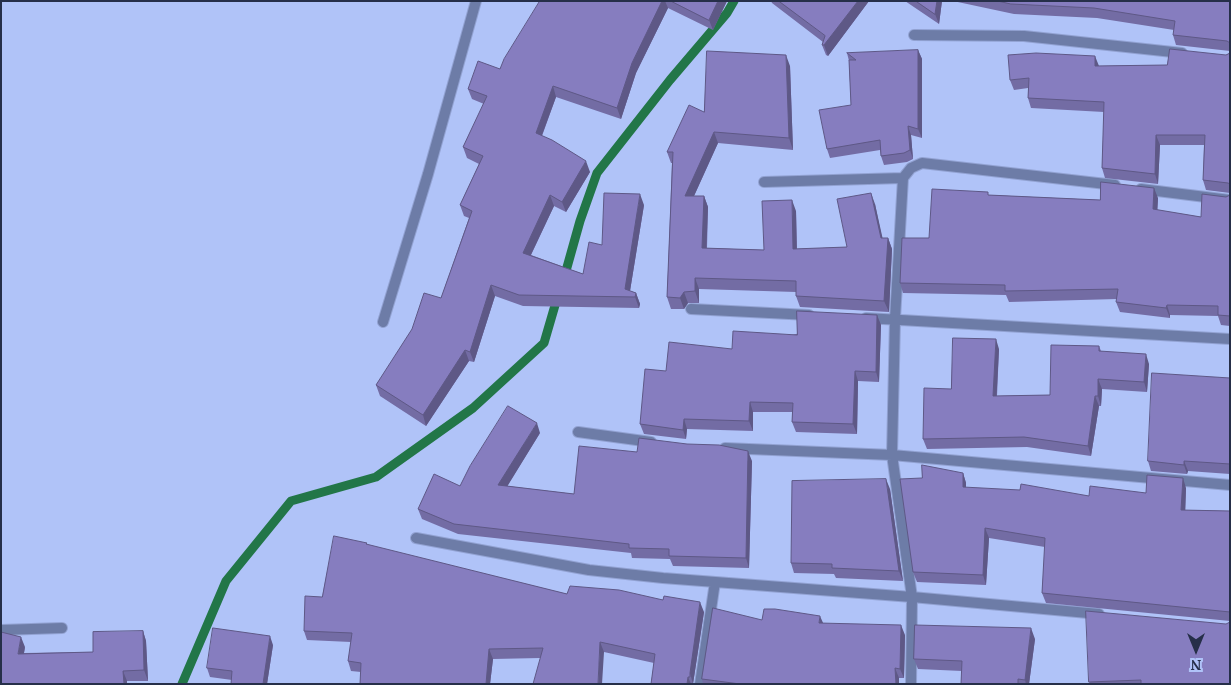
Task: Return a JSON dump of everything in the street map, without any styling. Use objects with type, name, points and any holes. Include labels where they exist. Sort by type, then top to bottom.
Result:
[{"type":"street","points":[[383,322],[428,174],[476,1]]},
{"type":"street","points":[[914,35],[1024,36],[1192,54]]},
{"type":"street","points":[[911,684],[912,597],[892,456],[895,319],[903,178],[911,168],[922,163],[1230,200]]},
{"type":"street","points":[[764,182],[903,178]]},
{"type":"street","points":[[691,309],[817,315]]},
{"type":"street","points":[[856,317],[1230,339]]},
{"type":"street","points":[[578,432],[663,443]]},
{"type":"street","points":[[710,448],[892,456],[1230,485]]},
{"type":"street","points":[[416,538],[589,570],[1108,615]]},
{"type":"street","points":[[700,684],[715,582]]},
{"type":"street","points":[[1,630],[62,628]]},
{"type":"building","points":[[540,1],[662,1],[632,63],[617,108],[553,86],[536,133],[552,140],[586,161],[562,202],[550,195],[523,253],[583,274],[589,242],[602,245],[604,193],[640,194],[625,289],[636,293],[635,297],[519,295],[491,285],[470,352],[465,350],[423,415],[376,385],[412,329],[424,293],[441,298],[472,211],[460,205],[483,156],[463,147],[487,96],[468,89],[478,61],[500,69],[504,59]]},
{"type":"building","points":[[671,1],[718,1],[709,20]]},
{"type":"building","points":[[779,1],[858,1],[824,45],[822,45],[825,36]]},
{"type":"building","points":[[916,1],[937,1],[935,14]]},
{"type":"building","points":[[998,1],[1230,1],[1230,43],[1227,41],[1173,35],[1175,21],[1094,8],[1011,4]]},
{"type":"building","points":[[1170,49],[1226,55],[1230,53],[1230,184],[1203,180],[1205,135],[1156,135],[1155,174],[1102,168],[1104,102],[1028,98],[1029,78],[1010,80],[1008,55],[1036,53],[1095,56],[1095,66],[1167,65]]},
{"type":"building","points":[[918,50],[918,129],[908,126],[910,150],[904,153],[881,156],[880,140],[827,149],[819,110],[851,105],[849,60],[856,60],[847,53]]},
{"type":"building","points":[[707,51],[786,55],[789,138],[714,132],[685,196],[704,196],[702,248],[764,250],[762,201],[792,200],[793,249],[847,247],[837,199],[871,193],[881,238],[888,238],[884,301],[796,296],[796,281],[695,278],[695,291],[684,292],[680,298],[667,297],[673,152],[667,152],[689,105],[704,112]]},
{"type":"building","points":[[1101,182],[1154,188],[1153,209],[1201,217],[1202,194],[1226,197],[1230,195],[1230,316],[1218,315],[1218,306],[1167,305],[1166,308],[1116,302],[1118,289],[1005,291],[1005,285],[900,283],[902,238],[929,238],[932,189],[988,192],[988,195],[1100,200]]},
{"type":"building","points":[[797,311],[877,315],[876,372],[855,371],[853,424],[792,422],[793,403],[750,402],[749,421],[684,419],[683,430],[640,424],[645,369],[666,371],[669,342],[732,349],[733,331],[797,335]]},
{"type":"building","points":[[953,338],[996,339],[993,396],[1050,395],[1051,345],[1099,346],[1099,351],[1146,354],[1144,382],[1098,379],[1098,396],[1095,396],[1088,446],[1024,437],[923,439],[924,388],[951,389]]},
{"type":"building","points":[[1152,373],[1230,378],[1230,464],[1184,461],[1184,465],[1148,461]]},
{"type":"building","points":[[508,406],[537,423],[498,485],[574,494],[579,446],[637,452],[639,438],[687,444],[719,445],[748,451],[746,558],[669,556],[669,549],[629,548],[629,544],[454,524],[418,509],[434,474],[460,486],[470,466]]},
{"type":"building","points":[[922,465],[963,473],[963,487],[1020,490],[1021,484],[1089,496],[1090,486],[1146,493],[1147,475],[1183,478],[1181,510],[1230,511],[1230,612],[1042,593],[1045,538],[985,528],[983,575],[913,572],[900,479],[922,478]]},
{"type":"building","points":[[886,479],[899,571],[832,568],[832,564],[791,563],[792,481]]},
{"type":"building","points":[[334,536],[567,594],[570,586],[619,590],[663,600],[664,596],[700,602],[690,677],[688,677],[687,684],[651,684],[655,654],[600,642],[598,684],[533,684],[543,648],[489,649],[486,684],[360,684],[361,663],[348,661],[352,633],[304,631],[305,596],[322,597]]},
{"type":"building","points":[[713,608],[762,620],[764,609],[775,609],[820,616],[819,623],[901,625],[900,669],[895,668],[896,684],[740,684],[702,679]]},
{"type":"building","points":[[1086,611],[1226,624],[1230,622],[1230,684],[1141,684],[1141,680],[1089,682]]},
{"type":"building","points":[[915,625],[1031,628],[1025,680],[1018,679],[1018,684],[961,684],[962,661],[914,659]]},
{"type":"building","points":[[213,628],[270,636],[263,684],[231,684],[232,671],[207,668]]},
{"type":"building","points":[[143,631],[144,670],[123,671],[124,684],[1,684],[1,632],[21,637],[18,654],[93,652],[93,632]]},
{"type":"waterway","points":[[564,278],[580,221],[597,173],[670,80],[727,13],[734,1]]},
{"type":"waterway","points":[[182,684],[226,581],[291,501],[376,477],[473,408],[544,343],[558,295]]}]
